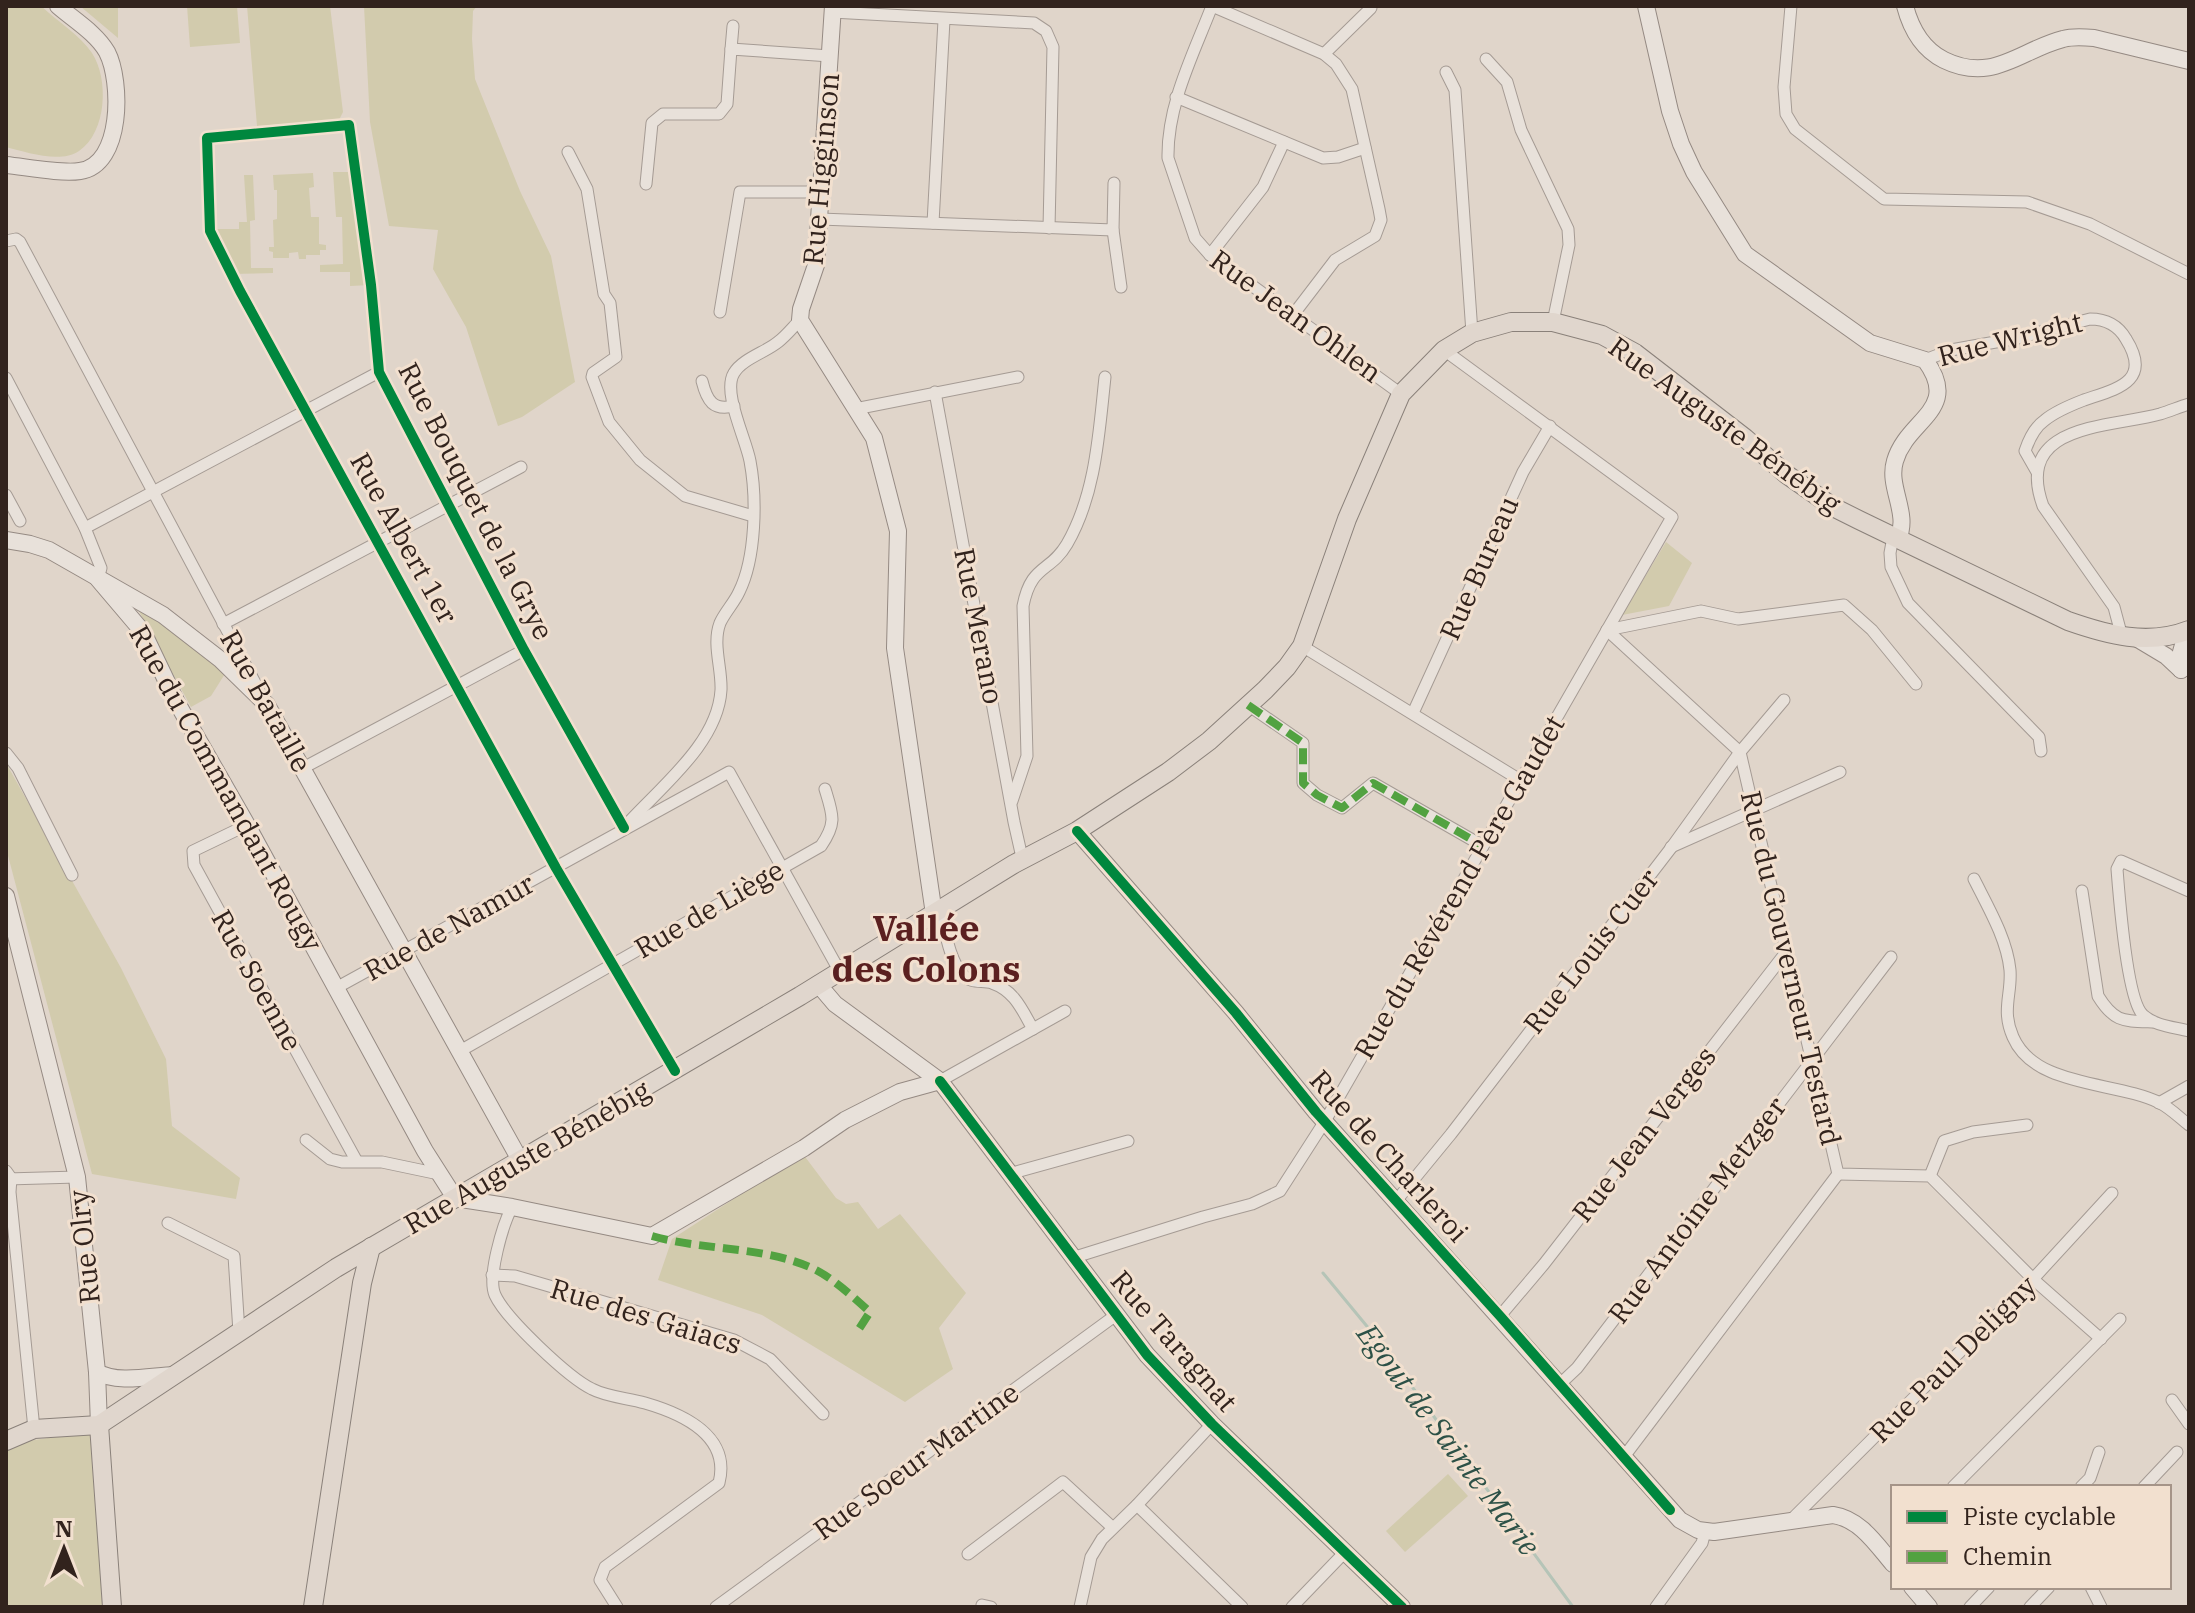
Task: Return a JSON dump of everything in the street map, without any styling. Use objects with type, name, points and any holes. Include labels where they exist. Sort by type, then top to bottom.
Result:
[{"type":"main road","name":"Rue Auguste Bénébig","points":[[99,1425],[336,1268],[675,1071],[1025,859],[1077,831],[1168,772],[1209,741],[1287,667],[1302,646],[1347,519],[1401,394],[1444,350],[1472,333],[1511,322],[1553,322],[1602,335],[1635,353],[1833,507],[2064,619],[2098,632],[2129,637],[2164,637],[2188,630]]},
{"type":"main road","points":[[313,1607],[362,1283],[371,1247]]},
{"type":"main road","points":[[336,1268],[350,1268],[362,1283]]},
{"type":"main road","points":[[6,1441],[34,1429],[99,1425]]},
{"type":"main road","name":"Rue Olry","points":[[99,1425],[112,1607]]},
{"type":"street","points":[[6,165],[81,171],[94,165],[114,136],[116,96],[111,60],[97,38],[58,6]]},
{"type":"street","points":[[1212,6],[1324,54],[1336,64],[1352,89],[1381,220],[1379,229],[1375,236],[1335,260],[1293,315]]},
{"type":"street","name":"Rue Jean Ohlen","points":[[1212,6],[1176,97],[1168,158],[1195,238],[1210,255],[1401,394]]},
{"type":"street","points":[[1646,6],[1670,111],[1681,144],[1694,172],[1745,254],[1870,343],[1925,360],[1937,379],[1938,396],[1928,415],[1899,449],[1892,472],[1903,521],[1890,553],[1891,567],[1908,603],[2039,737],[2041,751]]},
{"type":"street","points":[[1791,6],[1784,87],[1786,114],[1795,129],[1884,199],[2027,202],[2090,224],[2189,274]]},
{"type":"street","points":[[1905,6],[1910,24],[1922,43],[1936,55],[1965,67],[1996,66],[2062,39],[2080,37],[2189,61]]},
{"type":"street","points":[[1324,54],[1371,8]]},
{"type":"street","points":[[833,9],[944,20],[1034,23],[1046,31],[1053,47],[1049,228]]},
{"type":"street","name":"Rue Higginson","points":[[800,320],[816,265],[833,9]]},
{"type":"street","points":[[933,223],[944,20]]},
{"type":"street","points":[[646,184],[652,123],[663,114],[719,114],[727,104],[733,26]]},
{"type":"street","points":[[731,49],[830,56]]},
{"type":"street","points":[[1486,59],[1507,82],[1521,130],[1568,229],[1569,245],[1553,322]]},
{"type":"street","points":[[1446,72],[1455,90],[1472,333]]},
{"type":"street","points":[[1176,97],[1323,158],[1338,157],[1365,148]]},
{"type":"street","name":"Rue Bouquet de la Grye","points":[[349,125],[371,285],[379,372],[524,650],[624,828]]},
{"type":"street","name":"Rue Albert 1er","points":[[349,125],[207,138],[210,231],[556,868],[675,1071]]},
{"type":"street","points":[[1210,255],[1263,187],[1284,142]]},
{"type":"street","points":[[568,152],[587,189],[604,294],[610,303],[616,357],[593,373],[592,377],[609,422],[640,460],[685,496],[753,516]]},
{"type":"street","points":[[6,159],[48,168]]},
{"type":"street","points":[[1114,183],[1113,230],[1121,287]]},
{"type":"street","points":[[720,312],[740,192],[820,192]]},
{"type":"street","points":[[820,219],[1113,230]]},
{"type":"street","name":"Rue Bataille","points":[[11,240],[20,242],[267,705],[520,1160]]},
{"type":"street","name":"Rue Wright","points":[[1925,360],[1951,350],[2018,338],[2090,319],[2100,319],[2116,327],[2135,355],[2134,372],[2120,388],[2085,399],[2041,422],[2025,451],[2037,472]]},
{"type":"street","points":[[624,828],[686,760],[718,711],[721,688],[717,640],[720,624],[740,591],[749,564],[753,516],[750,461],[729,389],[733,374],[779,341],[800,320],[874,438],[898,531],[895,648],[937,912],[962,974],[972,981],[991,983],[1009,991],[1033,1029]]},
{"type":"street","points":[[1444,350],[1550,426]]},
{"type":"street","points":[[85,528],[379,372]]},
{"type":"street","points":[[855,409],[1018,377]]},
{"type":"street","points":[[1012,802],[1027,756],[1023,606],[1026,589],[1033,576],[1066,546],[1084,508],[1097,450],[1105,377]]},
{"type":"street","name":"Rue du Commandant Rougy","points":[[6,378],[85,528],[101,568],[98,579],[143,632],[176,701],[455,1198]]},
{"type":"street","points":[[702,381],[708,398],[716,407],[734,406]]},
{"type":"street","name":"Rue Merano","points":[[935,392],[1021,853],[1025,859]]},
{"type":"street","points":[[2185,678],[2166,656],[2129,637],[2110,600],[2043,506],[2037,489],[2037,472],[2046,451],[2064,435],[2096,424],[2159,414],[2189,404]]},
{"type":"street","name":"Rue du Révérend Père Gaudet","points":[[1072,1258],[1252,1204],[1280,1191],[1325,1121],[1483,846],[1672,517],[1550,426]]},
{"type":"street","name":"Rue Bureau","points":[[1413,713],[1523,472],[1550,426]]},
{"type":"street","points":[[223,624],[521,467]]},
{"type":"street","points":[[6,495],[20,521]]},
{"type":"street","points":[[6,540],[49,550],[163,615],[221,660],[267,705]]},
{"type":"street","points":[[2098,632],[2111,624],[2114,618],[2110,600]]},
{"type":"street","points":[[1607,630],[1701,611],[1738,619],[1844,605],[1872,630],[1916,684]]},
{"type":"street","name":"Rue du Gouverneur Testard","points":[[1607,630],[1740,752],[1838,1174],[1930,1176]]},
{"type":"street","points":[[2185,678],[2181,652],[2188,630]]},
{"type":"street","points":[[2164,637],[2185,678]]},
{"type":"street","points":[[1302,646],[1520,780]]},
{"type":"street","points":[[303,768],[524,650]]},
{"type":"street","name":"Rue Louis Cuer","points":[[1396,1201],[1671,848],[1740,752],[1784,700]]},
{"type":"street","points":[[1248,705],[1303,743],[1303,783],[1317,795],[1342,808],[1373,783],[1483,846]]},
{"type":"street","points":[[6,753],[18,768],[72,875]]},
{"type":"street","name":"Rue de Namur","points":[[336,988],[729,772],[780,867]]},
{"type":"street","points":[[1671,848],[1840,772]]},
{"type":"street","name":"Rue de Liège","points":[[460,1051],[821,846],[829,835],[834,818],[825,789]]},
{"type":"street","name":"Rue Soenne","points":[[247,825],[193,851],[194,865],[356,1160]]},
{"type":"street","name":"Rue de Charleroi","points":[[1077,831],[1236,1013],[1325,1121],[1623,1458],[1680,1520],[1705,1532]]},
{"type":"street","points":[[2153,1022],[2140,1013],[2133,994],[2117,869],[2121,861],[2189,891]]},
{"type":"street","points":[[780,867],[840,972]]},
{"type":"street","points":[[1974,879],[1996,924],[2008,958],[2011,972],[2006,1002],[2009,1021],[2013,1038],[2024,1053],[2047,1072],[2159,1103],[2189,1125]]},
{"type":"street","points":[[2082,891],[2098,996],[2107,1010],[2123,1021],[2153,1022],[2189,1031]]},
{"type":"street","name":"Rue Olry","points":[[6,896],[77,1177],[97,1372],[99,1425]]},
{"type":"street","name":"Rue Jean Verges","points":[[1500,1316],[1544,1264],[1787,951]]},
{"type":"street","name":"Rue Antoine Metzger","points":[[1559,1385],[1577,1368],[1891,957]]},
{"type":"street","name":"Rue Taragnat","points":[[818,984],[835,1004],[940,1081],[1147,1355],[1212,1424],[1402,1607]]},
{"type":"street","points":[[455,1198],[652,1236],[804,1148],[845,1120],[900,1092],[940,1081],[1065,1011]]},
{"type":"street","points":[[2159,1103],[2189,1086]]},
{"type":"street","points":[[2027,1125],[1973,1132],[1944,1141],[1930,1176],[2033,1279],[2101,1339]]},
{"type":"street","points":[[306,1140],[330,1159],[382,1162],[439,1174]]},
{"type":"street","points":[[1009,1174],[1128,1141]]},
{"type":"street","points":[[1623,1458],[1838,1174]]},
{"type":"street","points":[[6,1431],[34,1429],[8,1176],[77,1177]]},
{"type":"street","name":"Rue Paul Deligny","points":[[1789,1522],[2033,1279],[2112,1193]]},
{"type":"street","points":[[512,1207],[492,1275],[495,1295],[537,1346],[592,1389],[649,1404],[700,1428],[718,1448],[723,1467],[719,1483],[605,1567],[600,1580],[617,1607]]},
{"type":"street","points":[[168,1223],[234,1256],[239,1332]]},
{"type":"street","name":"Rue des Gaiacs","points":[[492,1275],[515,1276],[734,1340],[770,1359],[823,1414]]},
{"type":"street","name":"Rue Soeur Martine","points":[[716,1607],[1116,1315]]},
{"type":"street","points":[[1955,1485],[2120,1319]]},
{"type":"street","points":[[97,1372],[118,1377],[174,1375]]},
{"type":"street","points":[[2172,1400],[2189,1424]]},
{"type":"street","points":[[1080,1607],[1091,1557],[1112,1527],[1137,1505],[1212,1424]]},
{"type":"street","points":[[2083,1485],[2090,1478],[2099,1452]]},
{"type":"street","points":[[2146,1485],[2177,1452]]},
{"type":"street","points":[[968,1554],[1063,1482],[1112,1527]]},
{"type":"street","points":[[1137,1505],[1242,1607]]},
{"type":"street","points":[[1656,1607],[1702,1543],[1705,1532],[1833,1515],[1845,1517],[1858,1525],[1891,1555]]},
{"type":"street","points":[[1292,1607],[1345,1552]]},
{"type":"street","points":[[1914,1589],[1929,1607]]},
{"type":"street","points":[[1970,1607],[1987,1589]]},
{"type":"street","points":[[2030,1607],[2047,1589]]},
{"type":"street","points":[[2092,1589],[2101,1607]]},
{"type":"shaded area","points":[[6,6],[41,6],[81,40],[97,64],[103,90],[100,118],[88,142],[71,155],[43,156],[6,147]]},
{"type":"shaded area","points":[[80,6],[118,6],[118,38]]},
{"type":"shaded area","points":[[187,6],[237,6],[240,43],[190,47]]},
{"type":"shaded area","points":[[247,6],[330,6],[343,112],[339,120],[257,126]]},
{"type":"shaded area","points":[[364,6],[477,6],[473,11],[472,39],[475,79],[520,191],[551,256],[575,382],[522,417],[498,426],[466,327],[433,269],[438,230],[389,226],[370,122]]},
{"type":"shaded area","points":[[333,172],[355,172],[371,285],[350,286],[350,272],[320,272],[320,265],[343,264],[342,217],[336,217]]},
{"type":"shaded area","points":[[313,173],[314,187],[309,188],[311,217],[319,217],[319,244],[326,245],[326,250],[320,250],[320,255],[306,255],[306,259],[299,259],[298,252],[289,253],[289,258],[273,258],[269,247],[274,247],[273,220],[277,219],[277,190],[274,190],[273,175]]},
{"type":"shaded area","points":[[244,175],[253,175],[255,220],[250,221],[251,268],[273,268],[273,273],[231,274],[210,229],[239,229],[239,222],[247,222]]},
{"type":"shaded area","points":[[1666,542],[1692,563],[1669,606],[1622,615]]},
{"type":"shaded area","points":[[134,602],[228,669],[211,696],[191,707]]},
{"type":"shaded area","points":[[6,763],[121,968],[166,1059],[172,1126],[240,1178],[236,1199],[92,1174],[6,848]]},
{"type":"shaded area","points":[[803,1154],[836,1198],[846,1204],[858,1202],[878,1229],[900,1214],[966,1293],[939,1328],[953,1369],[905,1402],[762,1315],[658,1280],[672,1239]]},
{"type":"shaded area","points":[[87,1432],[91,1436],[103,1607],[6,1607],[6,1451],[28,1441]]},
{"type":"shaded area","points":[[1448,1474],[1468,1496],[1405,1552],[1386,1531]]},
{"type":"waterway","name":"Egout de Sainte Marie","points":[[1323,1273],[1375,1336],[1573,1607]]},
{"type":"marked path","points":[[1248,705],[1303,743],[1303,783],[1317,795],[1342,808],[1373,783],[1483,846]]},
{"type":"marked path","points":[[652,1236],[777,1257],[816,1270],[870,1312],[857,1332]]},
{"type":"cycle path","points":[[624,828],[524,650],[379,372],[371,285],[349,125],[207,138],[210,231],[240,291],[556,868],[675,1071]]},
{"type":"cycle path","points":[[1077,831],[1236,1013],[1316,1112],[1670,1510]]},
{"type":"cycle path","points":[[940,1081],[1147,1355],[1212,1424],[1402,1607]]},
{"type":"district","name":"Vallée des Colons","points":[[926,948]]}]
